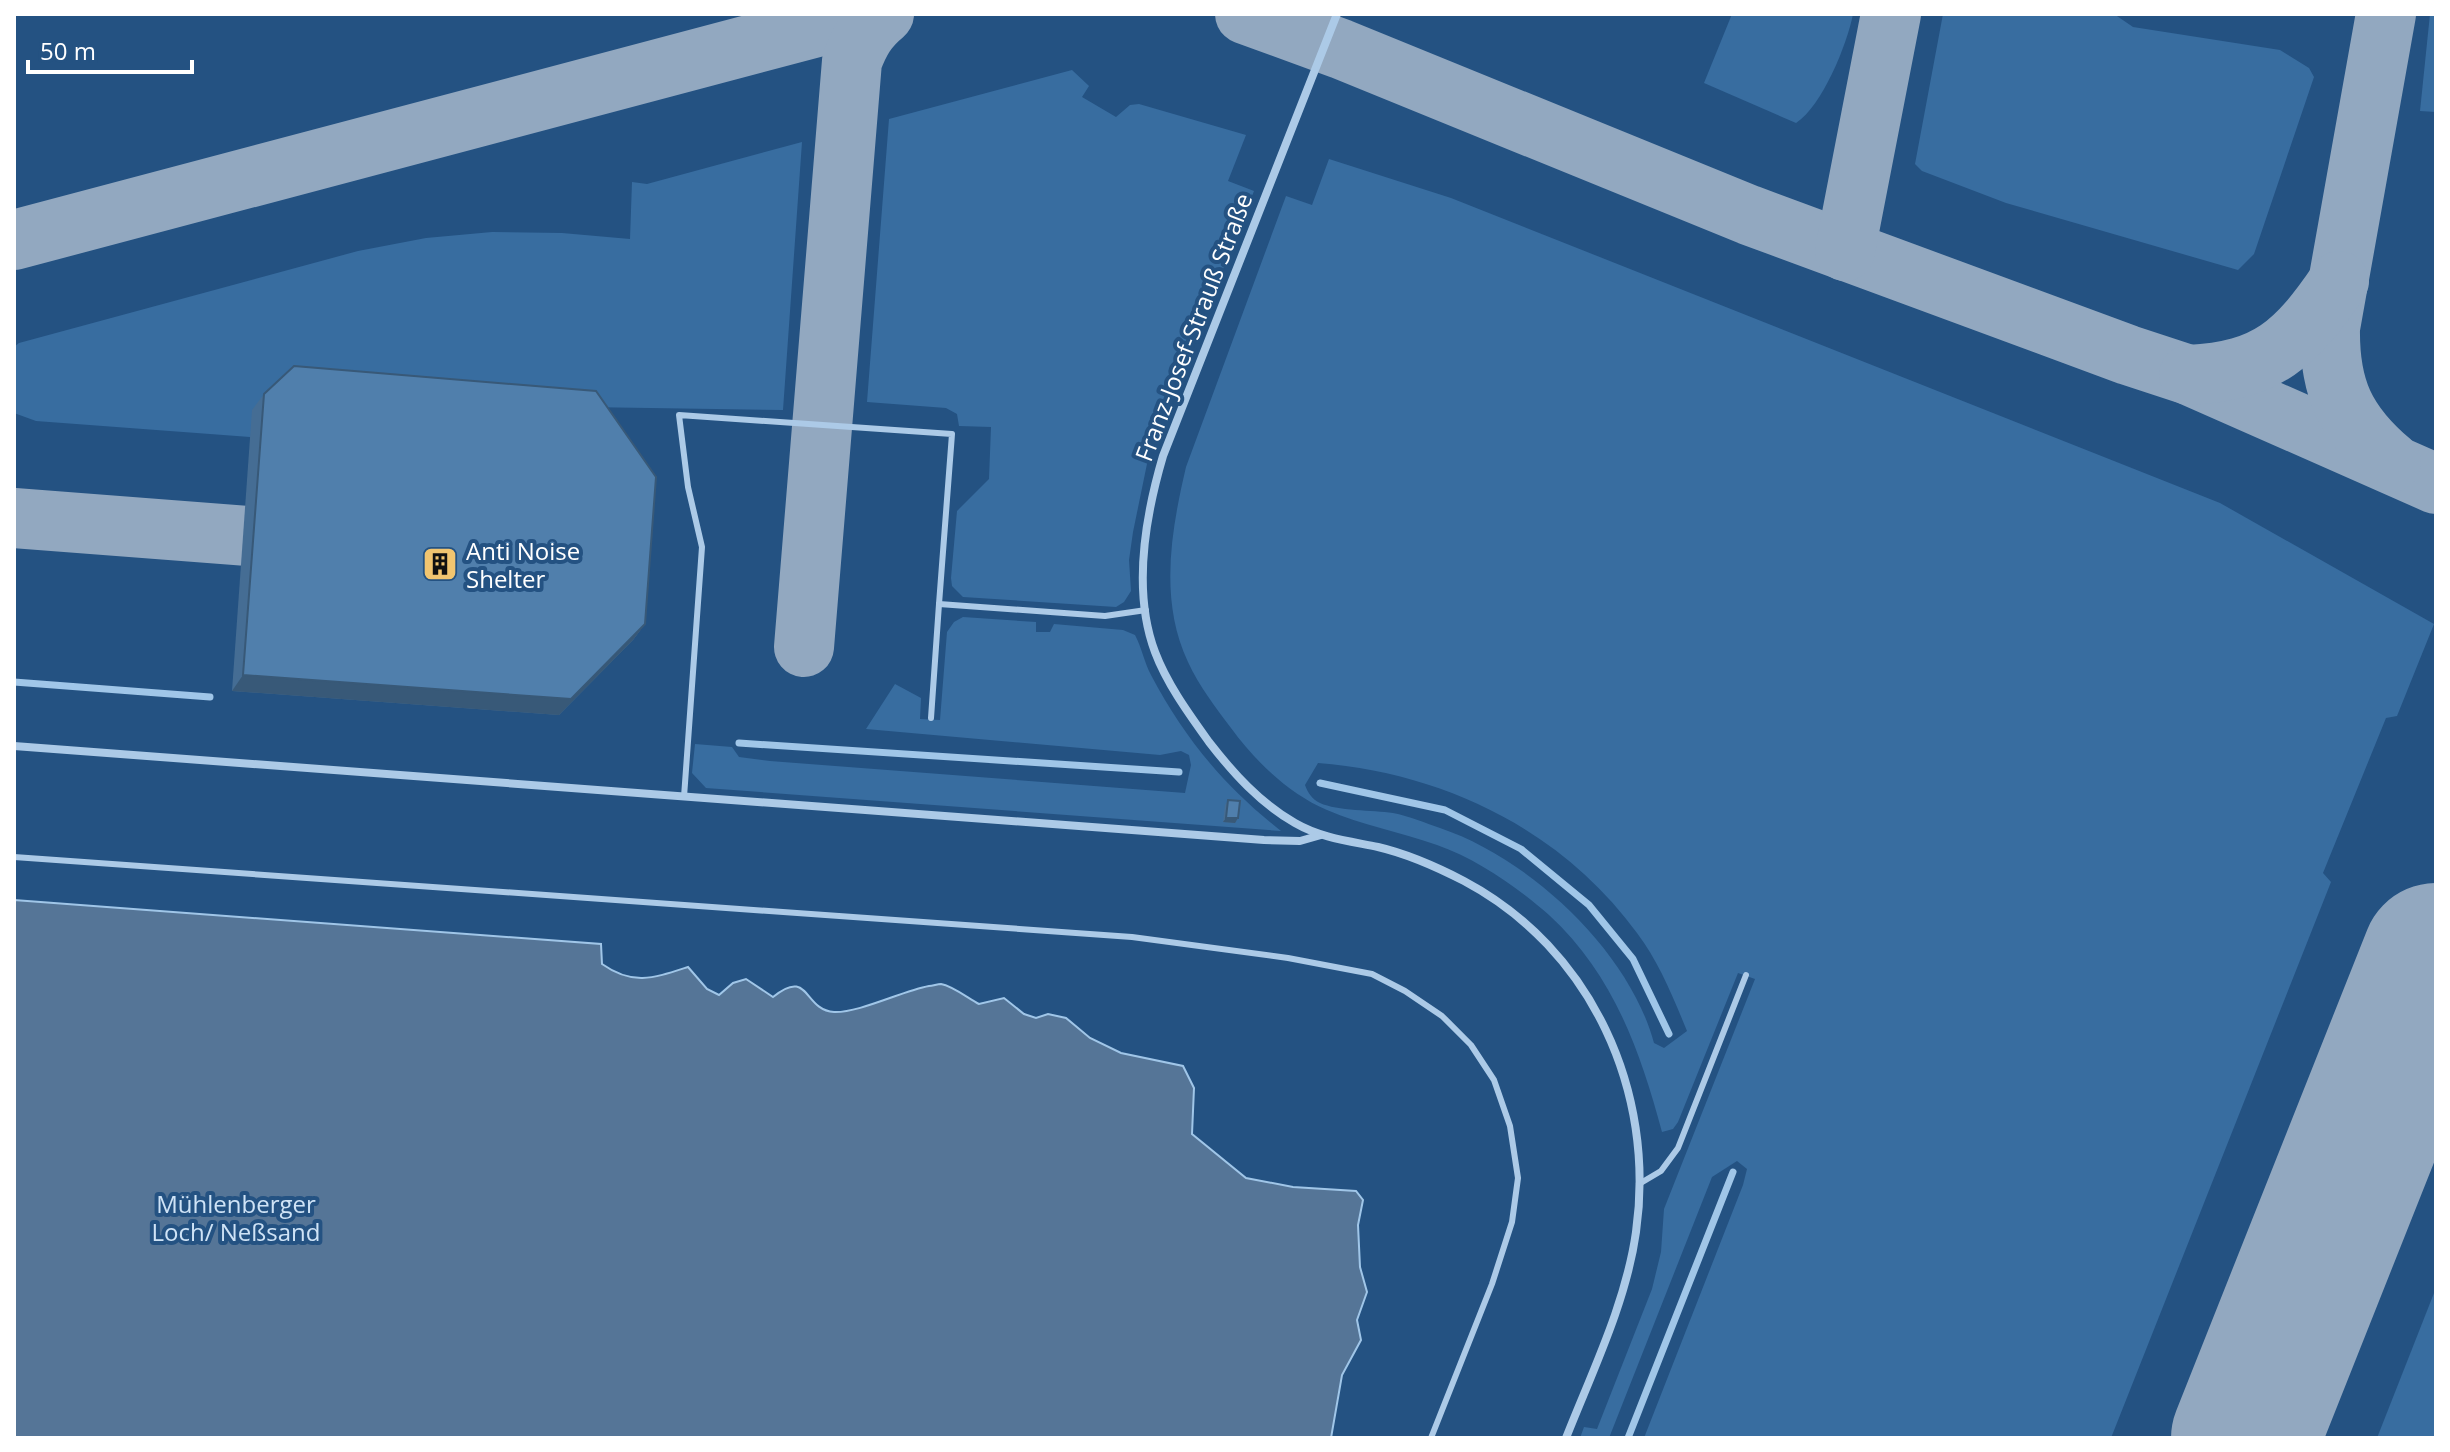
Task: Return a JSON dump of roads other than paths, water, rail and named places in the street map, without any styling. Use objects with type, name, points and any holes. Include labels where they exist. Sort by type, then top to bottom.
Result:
[{"type":"street","name":"Franz-Josef-Strauß Straße","points":[[1322,835],[1280,814],[1244,783],[1223,760],[1164,672],[1154,650],[1146,610],[1144,550],[1163,456],[1337,14]]},
{"type":"street","points":[[14,746],[1264,840],[1300,841],[1322,835],[1395,852],[1466,882],[1506,908],[1560,959],[1578,981],[1601,1019],[1619,1060],[1636,1124],[1639,1184],[1635,1235],[1611,1323],[1566,1438]]},
{"type":"lane","points":[[684,797],[702,547],[688,487],[679,415],[952,434],[931,718]]},
{"type":"lane","points":[[939,604],[1105,616],[1146,610]]},
{"type":"lane","points":[[14,857],[1132,937],[1288,958],[1372,974],[1405,991],[1442,1016],[1471,1045],[1494,1080],[1510,1126],[1518,1178],[1512,1222],[1492,1284],[1431,1438]]},
{"type":"lane","points":[[1639,1184],[1661,1171],[1678,1148],[1746,975]]},
{"type":"waterway","points":[[14,682],[210,697]]},
{"type":"waterway","points":[[739,743],[1179,772]]},
{"type":"waterway","points":[[1320,783],[1445,810],[1521,849],[1589,905],[1633,959],[1669,1034]]},
{"type":"waterway","points":[[1628,1438],[1733,1172]]},
{"type":"place","name":"Anti Noise Shelter","points":[[440,564]]},
{"type":"park label","name":"Mühlenberger Loch/ Neßsand","points":[[236,1217]]}]
